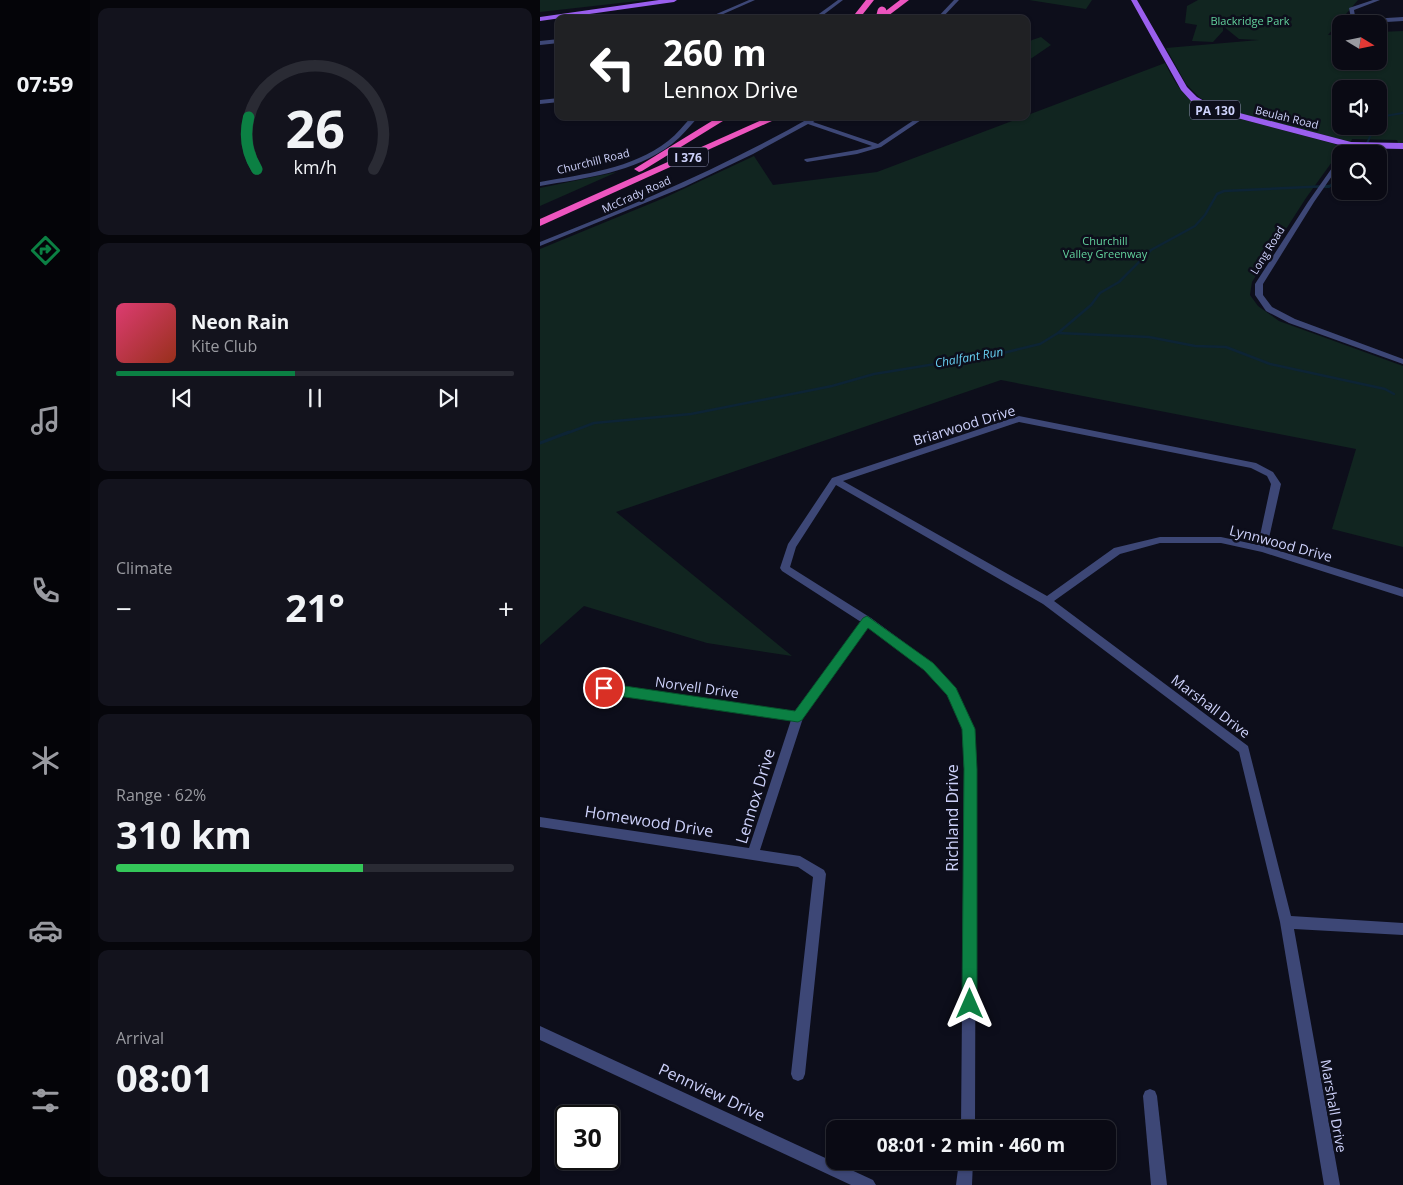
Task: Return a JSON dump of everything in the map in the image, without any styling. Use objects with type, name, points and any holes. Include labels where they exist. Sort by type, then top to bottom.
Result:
[{"type":"highway","points":[[858,15],[870,0]]},
{"type":"highway","points":[[880,15],[884,0]]},
{"type":"highway","points":[[882,15],[905,0]]},
{"type":"highway","points":[[679,147],[711,120]]},
{"type":"highway","name":"I 376","points":[[540,216],[609,185],[679,147],[721,120]]},
{"type":"highway","points":[[596,198],[669,159],[730,120]]},
{"type":"highway","name":"I 376","points":[[540,223],[770,120]]},
{"type":"main road","points":[[568,15],[674,0]]},
{"type":"main road","name":"Beulah Road","points":[[1134,0],[1180,82],[1194,99],[1210,108],[1227,114],[1354,145]]},
{"type":"main road","points":[[540,19],[555,17]]},
{"type":"main road","name":"Beulah Road","points":[[1387,147],[1403,146]]},
{"type":"street","points":[[717,15],[753,0]]},
{"type":"street","points":[[820,15],[841,0]]},
{"type":"street","points":[[942,15],[957,0]]},
{"type":"street","points":[[1378,0],[1351,9],[1353,17],[1370,21],[1403,20]]},
{"type":"street","points":[[540,43],[555,41]]},
{"type":"street","points":[[540,102],[555,100]]},
{"type":"street","name":"Churchill Road","points":[[540,184],[602,172],[644,158],[671,142],[692,120]]},
{"type":"street","name":"McCrady Road","points":[[540,244],[652,198],[753,151],[811,120]]},
{"type":"street","points":[[807,160],[857,152],[880,146],[918,120]]},
{"type":"street","points":[[808,122],[880,146]]},
{"type":"street","name":"Long Road","points":[[1332,172],[1259,284],[1259,295],[1269,309],[1292,321],[1403,362]]},
{"type":"street","name":"Briarwood Drive","points":[[835,480],[1019,419],[1253,465],[1270,474],[1276,484],[1262,549]]},
{"type":"street","name":"Richland Drive","points":[[835,480],[791,546],[785,568],[867,621],[928,666],[952,692],[968,729],[970,789],[969,1120]]},
{"type":"street","name":"Marshall Drive","points":[[835,480],[1047,601],[1244,749],[1286,922],[1332,1185]]},
{"type":"street","name":"Lynnwood Drive","points":[[1047,601],[1117,551],[1160,540],[1221,540],[1262,549],[1403,593]]},
{"type":"street","name":"Lennox Drive","points":[[798,1074],[820,874],[800,862],[753,854],[798,716],[867,621]]},
{"type":"street","name":"Norvell Drive","points":[[594,682],[604,688],[798,716]]},
{"type":"street","name":"Homewood Drive","points":[[540,822],[753,854]]},
{"type":"street","points":[[1286,922],[1403,929]]},
{"type":"street","name":"Pennview Drive","points":[[540,1032],[868,1185]]},
{"type":"street","points":[[1150,1096],[1159,1185]]},
{"type":"street","points":[[964,1185],[965,1170]]},
{"type":"green space","points":[[540,0],[647,0],[540,12]]},
{"type":"green space","points":[[1029,0],[1092,0],[1086,9]]},
{"type":"green space","name":"Blackridge Park","points":[[1198,0],[1358,0],[1345,15],[1332,15],[1332,30],[1328,35],[1332,35],[1332,70],[1388,70],[1388,32],[1403,31],[1403,143],[1398,143],[1397,140],[1352,139],[1351,142],[1226,110],[1209,103],[1200,98],[1186,84],[1166,48],[1259,40],[1239,39],[1223,26],[1223,31],[1213,42],[1192,41],[1197,25],[1185,23],[1187,6]]},
{"type":"green space","points":[[1041,37],[1051,45],[1030,59],[1030,42]]},
{"type":"green space","name":"Churchill Valley Greenway","points":[[1165,63],[1184,94],[1204,108],[1337,145],[1332,145],[1332,162],[1306,198],[1252,282],[1250,295],[1258,306],[1279,321],[1403,366],[1403,547],[1332,529],[1356,449],[1001,380],[616,512],[792,656],[707,643],[584,606],[540,645],[540,249],[664,198],[754,156],[773,185],[877,172],[1014,120],[1030,120],[1030,114]]},
{"type":"green space","points":[[617,172],[540,206],[540,188]]},
{"type":"waterway","name":"Chalfant Run","points":[[1387,116],[1403,113]]},
{"type":"waterway","name":"Chalfant Run","points":[[1366,145],[1371,135]]},
{"type":"waterway","name":"Chalfant Run","points":[[1058,333],[1091,305],[1100,293],[1119,282],[1151,250],[1195,226],[1205,215],[1217,194],[1224,191],[1330,186]]},
{"type":"waterway","name":"Chalfant Run","points":[[1314,187],[1330,186]]},
{"type":"waterway","name":"Chalfant Run","points":[[565,434],[594,423],[691,414],[832,386],[874,374],[1003,353],[1040,344],[1058,333]]},
{"type":"waterway","points":[[1058,333],[1149,337],[1195,346],[1226,347],[1270,364],[1385,389],[1394,394]]},
{"type":"waterway","name":"Chalfant Run","points":[[540,443],[569,432]]},
{"type":"route","points":[[604,688],[798,716],[867,621],[928,666],[952,692],[968,729],[970,769],[970,1004]]}]
